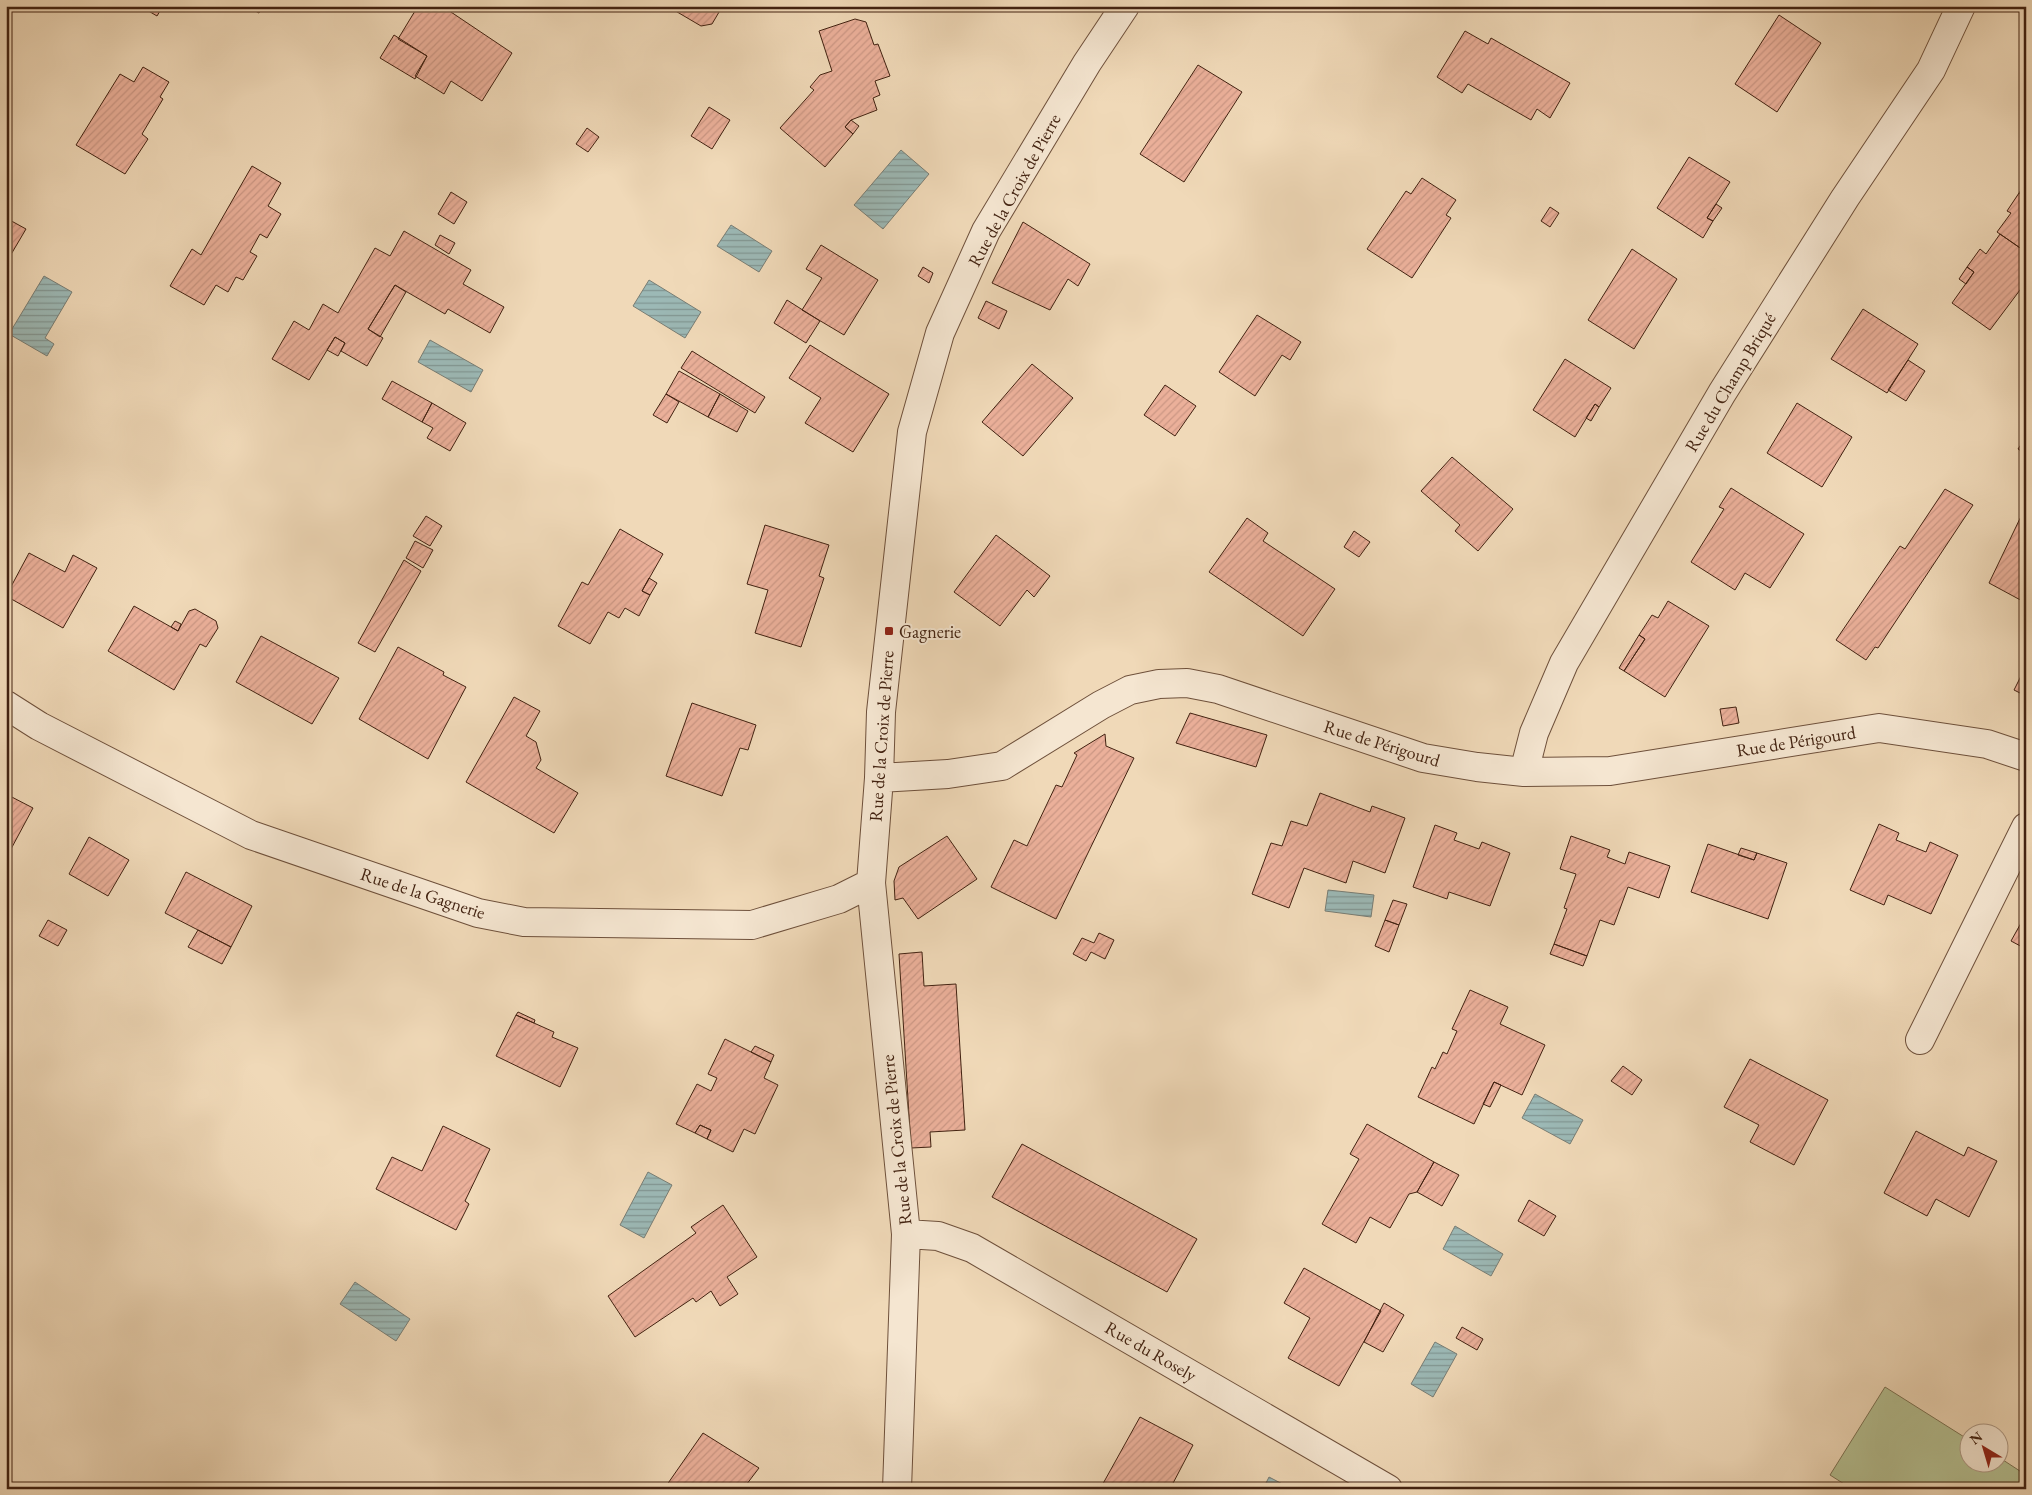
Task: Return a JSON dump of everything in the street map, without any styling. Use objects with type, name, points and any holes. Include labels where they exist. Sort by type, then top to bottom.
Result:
[{"type":"street","name":"Rue de la Croix de Pierre","points":[[897,1489],[906,1234],[871,883],[879,778],[881,712],[912,432],[940,333],[986,231],[1087,62],[1124,6]]},
{"type":"street","name":"Rue du Champ Briqué","points":[[1524,772],[1534,733],[1564,663],[1722,393],[1845,198],[1931,70],[1961,6]]},
{"type":"street","name":"Rue de Périgourd","points":[[879,778],[948,774],[1002,766],[1101,705],[1130,690],[1159,684],[1187,683],[1218,690],[1422,758],[1524,772],[1610,771],[1879,728],[1987,744],[2026,757]]},
{"type":"street","name":"Rue de la Gagnerie","points":[[6,705],[39,726],[251,835],[478,913],[524,922],[752,925],[839,899],[871,883]]},
{"type":"street","points":[[1920,1040],[2026,827]]},
{"type":"street","name":"Rue du Rosely","points":[[906,1234],[938,1236],[972,1248],[1388,1489]]},
{"type":"green space","points":[[1885,1387],[1960,1434],[1960,1472],[2010,1472],[2010,1465],[2026,1475],[2026,1489],[1852,1489],[1830,1475]]},
{"type":"water","points":[[901,150],[929,174],[883,229],[854,205]]},
{"type":"water","points":[[731,225],[772,251],[759,272],[717,246]]},
{"type":"water","points":[[44,276],[72,292],[45,338],[54,344],[47,356],[9,334]]},
{"type":"water","points":[[649,280],[701,312],[685,338],[633,306]]},
{"type":"water","points":[[430,340],[483,370],[471,392],[418,362]]},
{"type":"water","points":[[1328,890],[1374,895],[1371,917],[1325,911]]},
{"type":"water","points":[[1535,1094],[1583,1120],[1570,1144],[1522,1118]]},
{"type":"water","points":[[648,1172],[672,1185],[644,1238],[620,1225]]},
{"type":"water","points":[[1455,1226],[1503,1254],[1491,1276],[1443,1249]]},
{"type":"water","points":[[355,1282],[410,1319],[396,1341],[340,1304]]},
{"type":"water","points":[[1435,1342],[1457,1354],[1433,1397],[1411,1384]]},
{"type":"water","points":[[1269,1477],[1292,1489],[1263,1489]]},
{"type":"building","points":[[140,6],[163,6],[157,16]]},
{"type":"building","points":[[246,6],[263,6],[259,13]]},
{"type":"building","points":[[418,6],[442,6],[512,53],[482,101],[451,81],[444,94],[415,76],[427,56],[398,39]]},
{"type":"building","points":[[667,6],[722,7],[712,24],[701,26]]},
{"type":"building","points":[[1779,15],[1821,43],[1777,112],[1735,84]]},
{"type":"building","points":[[855,19],[866,22],[874,45],[878,44],[890,76],[875,81],[880,95],[873,98],[877,110],[851,120],[845,127],[853,134],[825,167],[780,128],[814,90],[810,87],[820,75],[832,71],[819,31]]},
{"type":"building","points":[[1465,31],[1488,44],[1491,38],[1570,83],[1550,118],[1537,109],[1531,120],[1468,84],[1462,93],[1437,77]]},
{"type":"building","points":[[394,35],[427,56],[415,79],[380,58]]},
{"type":"building","points":[[1198,65],[1242,92],[1184,182],[1140,154]]},
{"type":"building","points":[[143,67],[169,82],[160,97],[163,99],[142,134],[148,139],[125,174],[76,145],[120,74],[134,82]]},
{"type":"building","points":[[709,107],[730,120],[712,149],[691,136]]},
{"type":"building","points":[[851,120],[859,126],[853,134],[845,127]]},
{"type":"building","points":[[587,128],[599,137],[588,152],[576,144]]},
{"type":"building","points":[[1689,157],[1730,182],[1707,218],[1713,221],[1703,238],[1657,208]]},
{"type":"building","points":[[252,166],[281,183],[268,206],[281,214],[267,238],[260,234],[250,252],[257,256],[243,280],[236,277],[228,292],[216,285],[204,305],[170,286],[192,249],[201,255]]},
{"type":"building","points":[[1422,178],[1456,200],[1446,215],[1451,218],[1412,278],[1367,249],[1406,191],[1411,194]]},
{"type":"building","points":[[2026,182],[2026,196],[2025,197],[2019,193]]},
{"type":"building","points":[[451,192],[467,202],[454,224],[438,214]]},
{"type":"building","points":[[2019,193],[2026,196],[2026,252],[1997,232],[2011,213],[2007,211]]},
{"type":"building","points":[[1716,204],[1722,208],[1713,221],[1707,218]]},
{"type":"building","points":[[1550,207],[1559,213],[1550,227],[1541,221]]},
{"type":"building","points":[[6,218],[26,229],[6,263]]},
{"type":"building","points":[[1023,222],[1090,264],[1078,286],[1068,279],[1050,310],[992,283]]},
{"type":"building","points":[[404,231],[471,270],[463,284],[504,307],[490,333],[448,309],[445,314],[395,285],[368,329],[383,338],[367,366],[341,351],[345,343],[335,337],[309,380],[272,359],[294,321],[309,330],[323,304],[338,313],[375,248],[390,256]]},
{"type":"building","points":[[2000,234],[2026,252],[2026,282],[1990,330],[1952,303],[1974,272],[1967,267],[1980,249],[1986,254]]},
{"type":"building","points":[[440,235],[455,243],[449,254],[435,245]]},
{"type":"building","points":[[821,245],[878,280],[844,335],[802,310],[822,278],[806,269]]},
{"type":"building","points":[[1632,249],[1677,279],[1634,349],[1588,320]]},
{"type":"building","points":[[923,267],[933,273],[929,283],[918,276]]},
{"type":"building","points":[[1967,267],[1974,272],[1966,284],[1959,279]]},
{"type":"building","points":[[395,285],[406,292],[380,337],[368,329]]},
{"type":"building","points":[[787,300],[820,321],[806,343],[774,323]]},
{"type":"building","points":[[986,301],[1007,311],[999,329],[978,318]]},
{"type":"building","points":[[1863,309],[1918,344],[1887,393],[1831,359]]},
{"type":"building","points":[[1257,315],[1301,342],[1290,360],[1282,355],[1255,396],[1219,372]]},
{"type":"building","points":[[335,337],[345,343],[338,356],[327,350]]},
{"type":"building","points":[[810,345],[889,394],[853,452],[805,423],[821,398],[789,378]]},
{"type":"building","points":[[692,351],[765,397],[755,413],[681,368]]},
{"type":"building","points":[[1565,359],[1611,388],[1599,407],[1595,404],[1575,437],[1533,410]]},
{"type":"building","points":[[1908,360],[1925,371],[1906,401],[1888,390]]},
{"type":"building","points":[[1032,364],[1073,398],[1023,456],[982,422]]},
{"type":"building","points":[[679,371],[720,394],[708,417],[666,394]]},
{"type":"building","points":[[392,381],[432,403],[422,422],[382,399]]},
{"type":"building","points":[[1165,385],[1196,406],[1175,436],[1144,415]]},
{"type":"building","points":[[666,394],[679,402],[667,423],[653,415]]},
{"type":"building","points":[[720,394],[748,411],[737,432],[708,417]]},
{"type":"building","points":[[432,403],[466,423],[450,451],[427,438],[433,428],[422,422]]},
{"type":"building","points":[[1797,403],[1852,437],[1822,487],[1767,453]]},
{"type":"building","points":[[1595,404],[1599,407],[1591,421],[1586,418]]},
{"type":"building","points":[[2026,437],[2026,454],[2018,449]]},
{"type":"building","points":[[1452,457],[1513,509],[1478,551],[1455,531],[1460,525],[1421,491]]},
{"type":"building","points":[[1731,488],[1804,534],[1770,588],[1745,573],[1735,590],[1691,562],[1724,509],[1719,507]]},
{"type":"building","points":[[1945,489],[1973,505],[1878,648],[1875,647],[1866,660],[1836,640],[1900,546],[1905,549]]},
{"type":"building","points":[[2026,506],[2026,603],[1989,583]]},
{"type":"building","points":[[426,516],[442,526],[430,546],[413,536]]},
{"type":"building","points":[[1247,518],[1268,533],[1263,541],[1335,589],[1303,636],[1209,572]]},
{"type":"building","points":[[765,525],[829,545],[819,576],[824,578],[801,647],[755,633],[768,590],[747,584]]},
{"type":"building","points":[[620,529],[663,554],[642,591],[650,595],[639,616],[625,608],[619,618],[608,612],[590,644],[558,626],[582,582],[588,585]]},
{"type":"building","points":[[1354,531],[1370,542],[1359,557],[1344,547]]},
{"type":"building","points":[[996,535],[1050,576],[1034,597],[1027,590],[1000,626],[954,592]]},
{"type":"building","points":[[415,541],[433,550],[423,568],[406,558]]},
{"type":"building","points":[[29,553],[65,572],[73,555],[97,568],[63,628],[6,596]]},
{"type":"building","points":[[404,560],[421,571],[375,652],[358,643]]},
{"type":"building","points":[[649,578],[657,583],[650,595],[642,591]]},
{"type":"building","points":[[1668,601],[1709,626],[1665,697],[1624,671],[1645,639],[1639,635],[1652,615],[1658,618]]},
{"type":"building","points":[[134,606],[178,631],[189,611],[195,609],[216,621],[218,628],[206,647],[200,644],[174,690],[108,651]]},
{"type":"building","points":[[175,621],[181,624],[178,631],[171,627]]},
{"type":"building","points":[[1639,635],[1645,639],[1624,671],[1619,668]]},
{"type":"building","points":[[261,636],[339,678],[312,724],[236,682]]},
{"type":"building","points":[[398,647],[444,672],[443,675],[466,687],[428,759],[359,719]]},
{"type":"building","points":[[2026,666],[2026,696],[2014,690]]},
{"type":"building","points":[[514,697],[540,711],[526,736],[536,742],[541,760],[536,768],[578,793],[554,833],[466,782]]},
{"type":"building","points":[[692,703],[756,725],[748,750],[740,748],[722,796],[666,776]]},
{"type":"building","points":[[1736,707],[1739,723],[1723,726],[1720,709]]},
{"type":"building","points":[[1190,713],[1267,735],[1256,767],[1176,743]]},
{"type":"building","points":[[1105,734],[1106,746],[1134,758],[1056,919],[991,887],[1014,840],[1027,846],[1056,785],[1062,787],[1077,755],[1074,753]]},
{"type":"building","points":[[1320,793],[1370,812],[1372,806],[1405,818],[1385,873],[1353,861],[1346,883],[1304,868],[1289,908],[1252,894],[1271,843],[1282,846],[1291,821],[1307,826]]},
{"type":"building","points":[[6,794],[33,808],[11,849],[6,847]]},
{"type":"building","points":[[1879,824],[1899,833],[1896,840],[1926,852],[1930,842],[1958,855],[1931,914],[1888,895],[1884,905],[1850,890]]},
{"type":"building","points":[[1435,825],[1457,833],[1454,840],[1479,849],[1482,842],[1510,853],[1490,906],[1449,892],[1447,899],[1413,887]]},
{"type":"building","points":[[947,836],[977,879],[918,919],[903,898],[895,900],[894,881],[899,867]]},
{"type":"building","points":[[1571,836],[1610,850],[1607,857],[1625,864],[1629,852],[1670,866],[1659,898],[1628,887],[1614,925],[1600,920],[1587,956],[1554,944],[1567,909],[1564,908],[1576,874],[1560,869]]},
{"type":"building","points":[[89,837],[129,860],[108,896],[69,874]]},
{"type":"building","points":[[1708,844],[1754,860],[1757,853],[1787,863],[1768,919],[1691,892]]},
{"type":"building","points":[[1741,848],[1757,853],[1754,860],[1738,855]]},
{"type":"building","points":[[186,872],[252,906],[231,947],[165,913]]},
{"type":"building","points":[[1393,900],[1407,904],[1399,925],[1385,920]]},
{"type":"building","points":[[2026,914],[2026,949],[2011,941]]},
{"type":"building","points":[[48,920],[67,930],[58,946],[39,936]]},
{"type":"building","points":[[1385,920],[1399,925],[1389,952],[1375,946]]},
{"type":"building","points":[[198,930],[231,947],[222,964],[188,947]]},
{"type":"building","points":[[1099,933],[1114,940],[1105,959],[1091,952],[1086,961],[1073,954],[1082,938],[1094,943]]},
{"type":"building","points":[[1554,944],[1587,956],[1583,966],[1550,954]]},
{"type":"building","points":[[922,952],[924,986],[956,984],[965,1130],[930,1132],[931,1147],[911,1148],[899,954]]},
{"type":"building","points":[[1470,990],[1508,1007],[1500,1024],[1545,1045],[1522,1095],[1494,1082],[1474,1124],[1418,1097],[1432,1067],[1435,1069],[1443,1052],[1447,1054],[1457,1031],[1452,1029]]},
{"type":"building","points":[[518,1012],[535,1020],[534,1023],[516,1015]]},
{"type":"building","points":[[516,1015],[554,1032],[552,1037],[578,1048],[560,1087],[496,1056]]},
{"type":"building","points":[[725,1039],[771,1062],[764,1078],[778,1085],[755,1134],[744,1129],[733,1152],[707,1139],[711,1130],[700,1125],[695,1133],[676,1124],[697,1084],[711,1091],[717,1078],[708,1074]]},
{"type":"building","points":[[755,1046],[774,1055],[771,1062],[751,1052]]},
{"type":"building","points":[[1750,1059],[1828,1100],[1794,1165],[1750,1142],[1759,1125],[1724,1107]]},
{"type":"building","points":[[1623,1066],[1642,1080],[1632,1095],[1611,1081]]},
{"type":"building","points":[[1494,1082],[1501,1085],[1490,1107],[1483,1104]]},
{"type":"building","points":[[1367,1124],[1434,1162],[1417,1192],[1409,1194],[1390,1228],[1370,1217],[1356,1243],[1322,1224],[1359,1159],[1350,1154]]},
{"type":"building","points":[[700,1125],[711,1130],[707,1139],[695,1133]]},
{"type":"building","points":[[443,1126],[490,1149],[465,1201],[469,1204],[456,1230],[376,1189],[392,1157],[422,1171]]},
{"type":"building","points":[[1916,1131],[1964,1156],[1968,1147],[1997,1161],[1969,1217],[1936,1199],[1927,1216],[1884,1193]]},
{"type":"building","points":[[1022,1144],[1197,1239],[1167,1292],[992,1197]]},
{"type":"building","points":[[1434,1162],[1459,1175],[1442,1206],[1417,1192]]},
{"type":"building","points":[[1529,1200],[1556,1216],[1544,1236],[1518,1221]]},
{"type":"building","points":[[723,1205],[757,1257],[727,1277],[738,1294],[720,1306],[711,1291],[696,1302],[693,1298],[635,1337],[608,1296],[696,1233],[691,1227]]},
{"type":"building","points":[[1304,1268],[1381,1311],[1339,1386],[1288,1358],[1310,1318],[1284,1303]]},
{"type":"building","points":[[1384,1303],[1404,1315],[1383,1352],[1364,1342]]},
{"type":"building","points":[[1462,1327],[1483,1339],[1477,1350],[1456,1338]]},
{"type":"building","points":[[1140,1417],[1193,1445],[1170,1489],[1100,1489]]},
{"type":"building","points":[[703,1433],[759,1468],[743,1489],[664,1489]]},
{"type":"place","name":"Gagnerie","points":[[889,631]]}]
